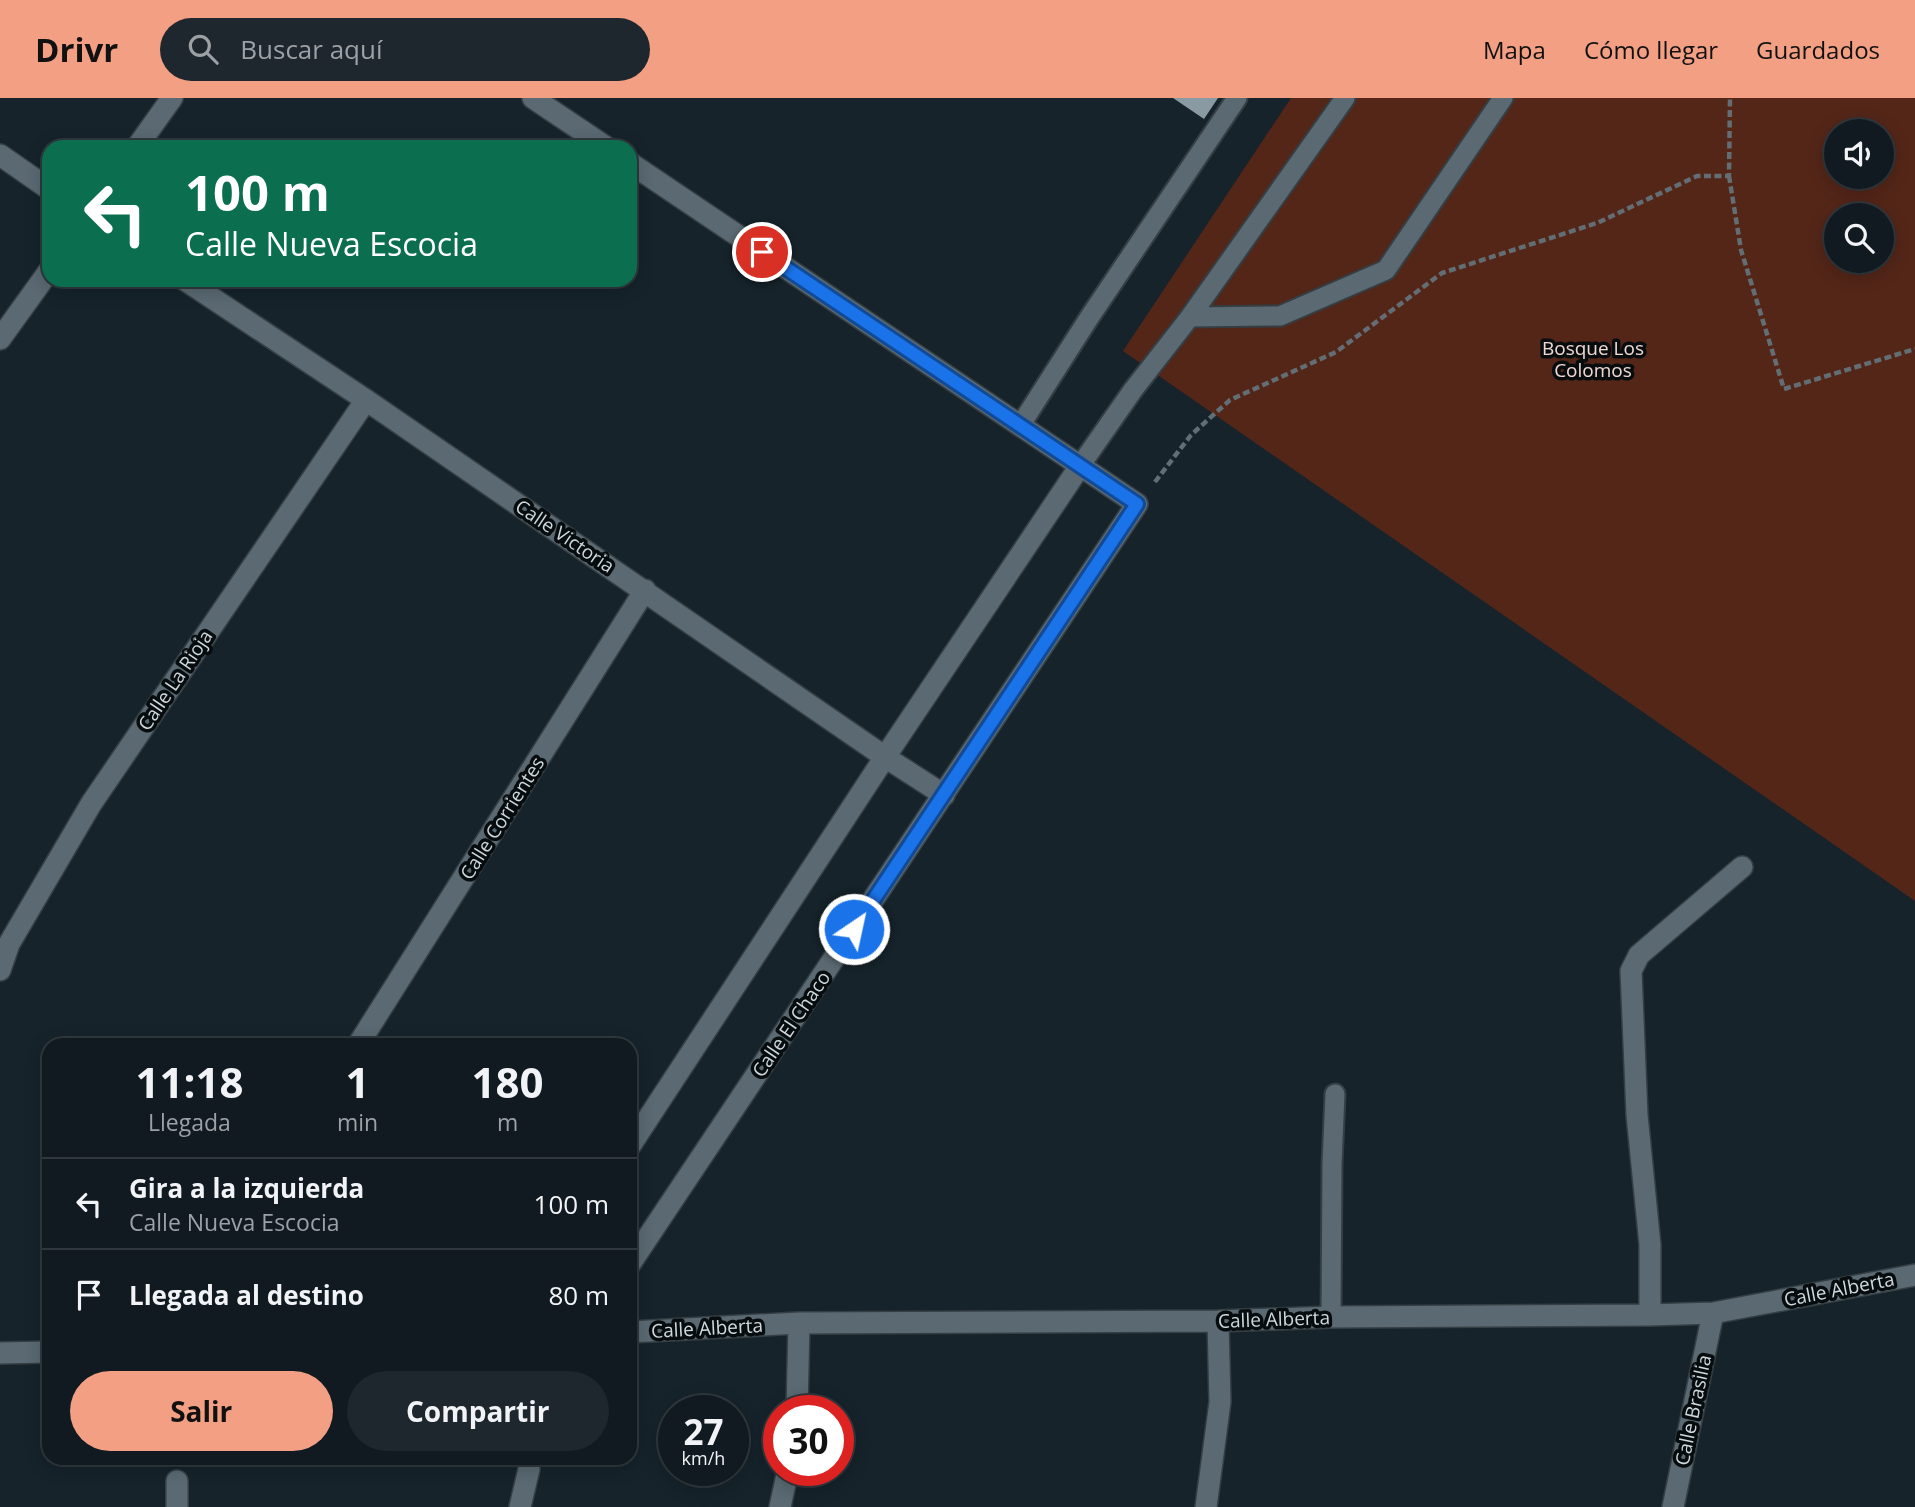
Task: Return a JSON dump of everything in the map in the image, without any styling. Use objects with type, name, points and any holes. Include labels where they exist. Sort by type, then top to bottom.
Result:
[{"type":"street","points":[[142,140],[172,98]]},
{"type":"street","points":[[533,98],[596,140]]},
{"type":"street","points":[[0,155],[42,184]]},
{"type":"street","points":[[637,168],[1137,504]]},
{"type":"street","points":[[0,339],[42,281]]},
{"type":"street","name":"Calle Victoria","points":[[196,287],[366,400],[944,795]]},
{"type":"street","name":"Calle La Rioja","points":[[0,970],[9,944],[91,804],[366,400]]},
{"type":"street","points":[[637,1135],[1080,466]]},
{"type":"street","name":"Calle El Chaco","points":[[637,1254],[1137,504]]},
{"type":"street","name":"Calle Corrientes","points":[[362,1038],[645,590]]},
{"type":"street","points":[[1650,1315],[1650,1245],[1637,1115],[1631,971],[1639,955],[1742,867]]},
{"type":"street","name":"Calle Alberta","points":[[637,1332],[799,1323],[1218,1321],[1331,1317],[1713,1313],[1915,1275]]},
{"type":"street","name":"Calle Brasilia","points":[[1673,1507],[1713,1313]]},
{"type":"street","points":[[1206,1507],[1220,1402],[1218,1321]]},
{"type":"street","points":[[797,1395],[799,1323]]},
{"type":"street","points":[[0,1353],[42,1352]]},
{"type":"street","points":[[520,1507],[529,1469]]},
{"type":"street","points":[[177,1480],[177,1507]]},
{"type":"street","points":[[780,1507],[785,1486]]},
{"type":"lane","points":[[1020,426],[1089,317],[1237,98]]},
{"type":"lane","points":[[1080,466],[1345,98]]},
{"type":"lane","points":[[1189,317],[1280,316],[1386,270],[1503,98]]},
{"type":"lane","points":[[1331,1317],[1335,1094]]},
{"type":"path","points":[[1730,98],[1729,176],[1741,250],[1784,388],[1915,349]]},
{"type":"path","points":[[1137,504],[1191,435],[1230,400],[1336,352],[1442,273],[1597,223],[1697,176],[1729,176]]},
{"type":"green space","name":"Bosque Los Colomos","points":[[1291,98],[1915,98],[1915,901],[1123,351]]},
{"type":"building","points":[[1173,98],[1218,98],[1204,119]]},
{"type":"route","points":[[762,252],[1137,504],[854,929]]}]
